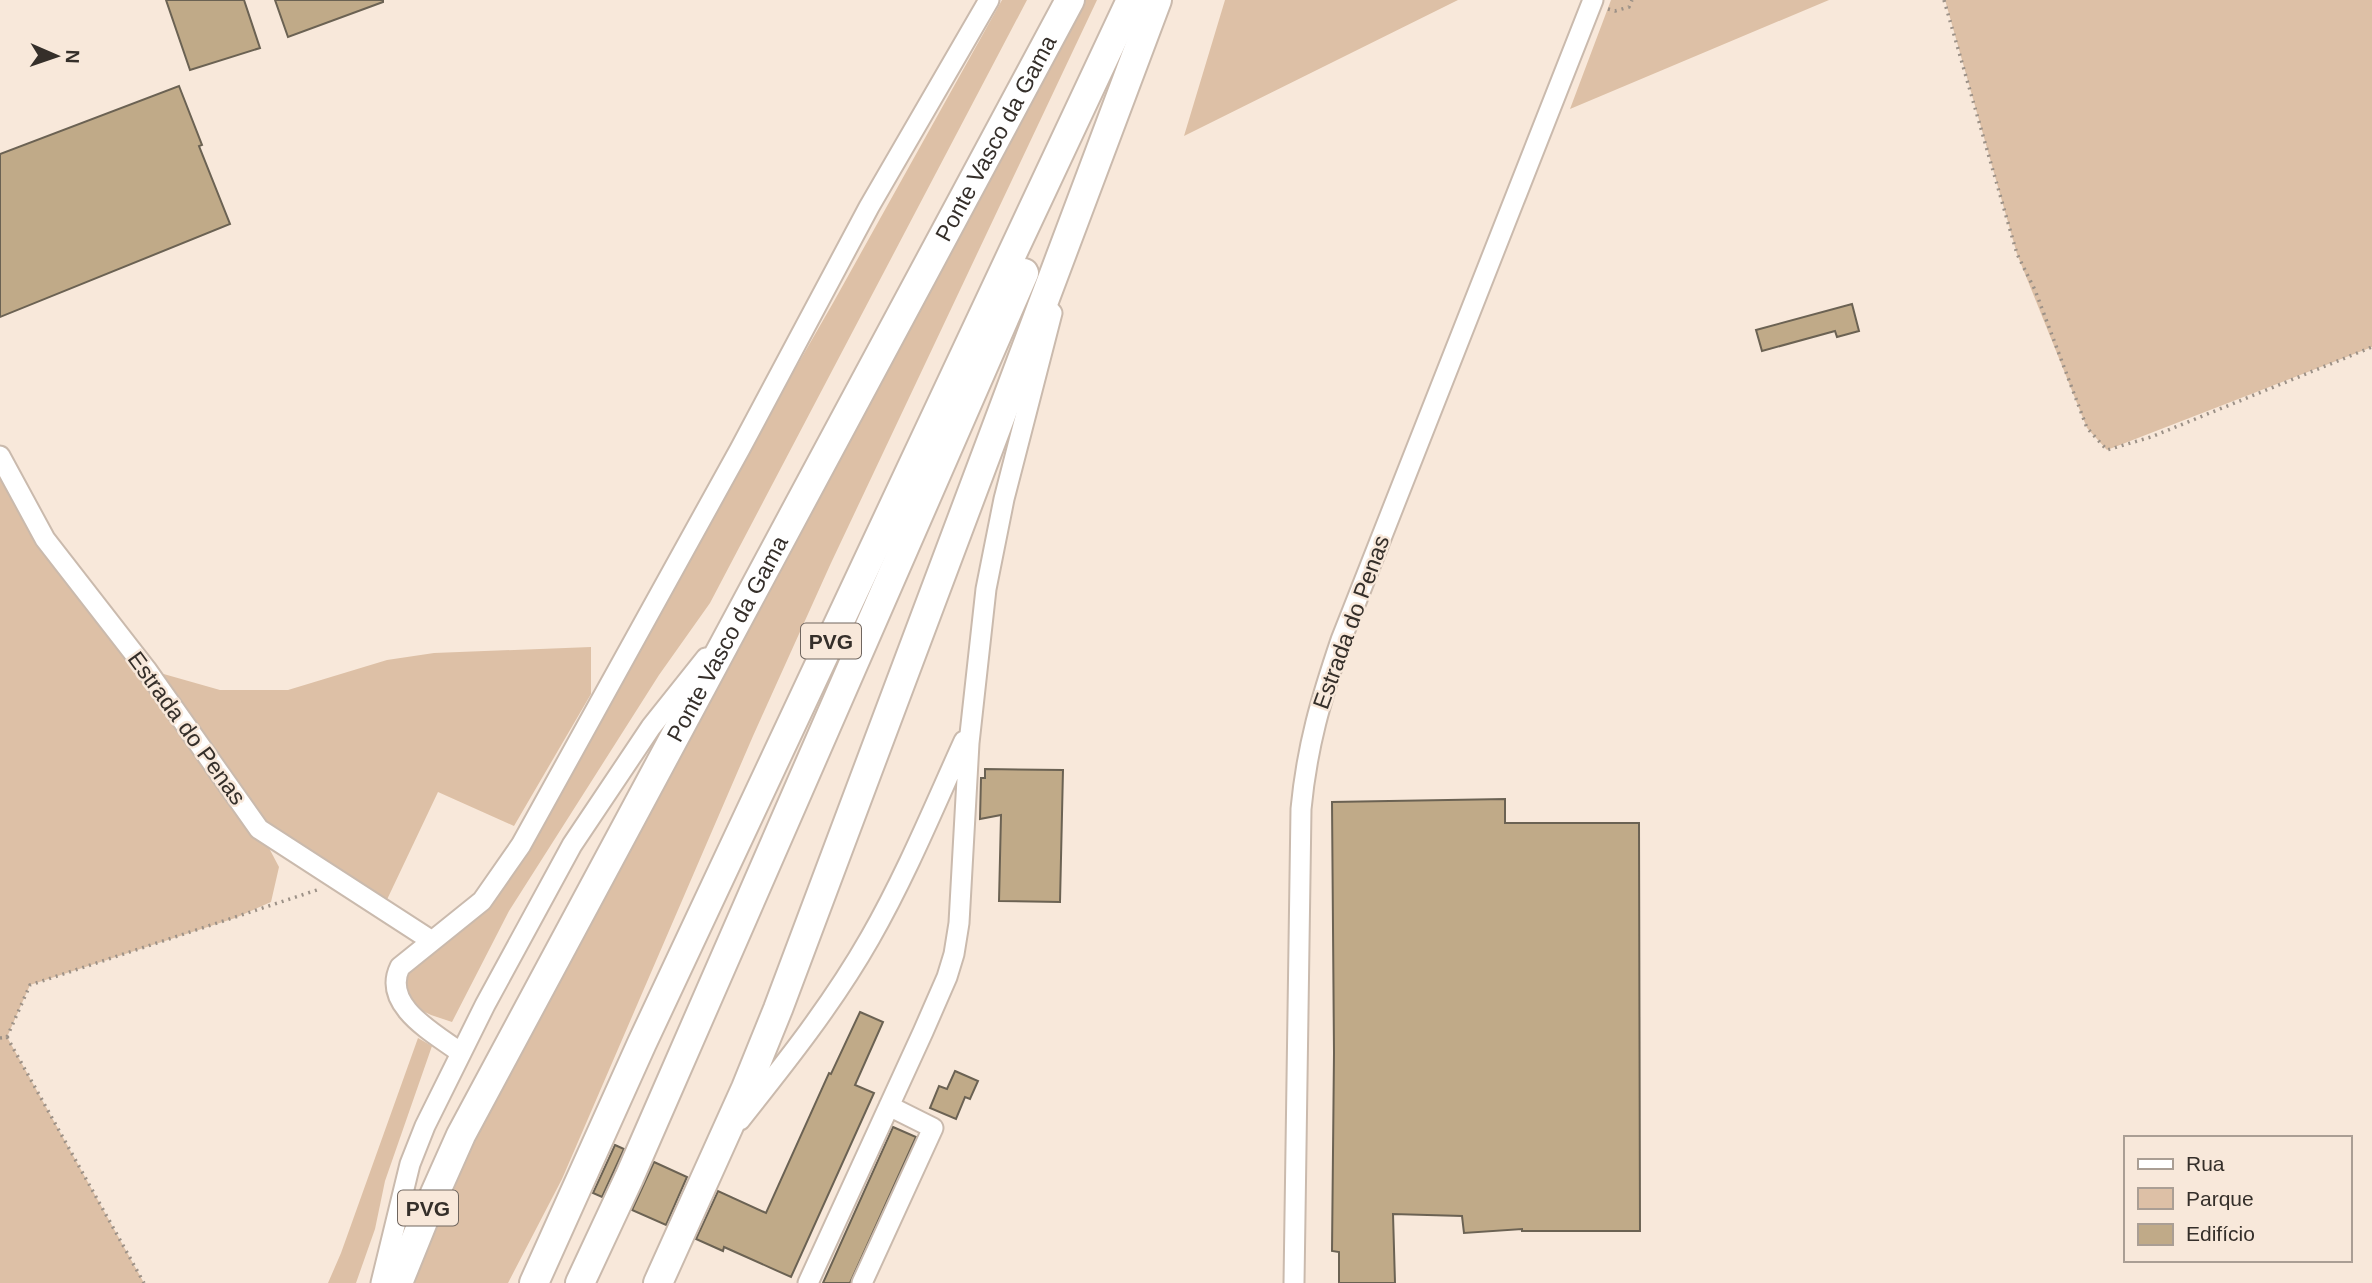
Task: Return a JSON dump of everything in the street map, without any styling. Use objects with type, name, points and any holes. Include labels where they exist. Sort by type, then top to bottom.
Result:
[{"type":"highway","name":"Ponte Vasco da Gama","points":[[398,1283],[461,1135],[1070,0]]},
{"type":"highway","name":"PVG","points":[[534,1283],[642,1042],[1131,0]]},
{"type":"highway","name":"PVG","points":[[580,1283],[629,1178],[1142,0]]},
{"type":"highway","points":[[658,1283],[782,997],[1157,0]]},
{"type":"street","points":[[461,1053],[425,1026],[398,998],[396,976],[405,961],[482,901],[521,845],[727,473],[869,207],[989,0]]},
{"type":"street","name":"Estrada do Penas","points":[[1294,1283],[1301,809],[1312,731],[1341,640],[1593,2]]},
{"type":"street","points":[[808,1283],[940,995],[956,944],[986,589],[1022,424],[1088,184]]},
{"type":"street","name":"Estrada do Penas","points":[[0,456],[45,539],[146,669],[259,829],[432,941]]},
{"type":"street","points":[[381,1283],[410,1164],[425,1126],[537,906],[583,828],[651,727],[738,619]]},
{"type":"street","points":[[720,1145],[806,1037],[863,950],[975,737]]},
{"type":"street","points":[[862,1283],[933,1128],[890,1106]]},
{"type":"path","points":[[1593,2],[1615,11],[1629,7],[1632,0]]},
{"type":"path","points":[[1944,0],[1955,46],[2017,254],[2035,290],[2087,428],[2107,450],[2151,437],[2372,347]]},
{"type":"path","points":[[7,1037],[30,985],[341,881]]},
{"type":"path","points":[[0,1038],[7,1037]]},
{"type":"path","points":[[7,1037],[144,1283]]},
{"type":"green space","points":[[1002,0],[1027,0],[710,603],[659,675],[509,911],[452,1022],[408,1004],[404,977],[486,907],[833,303]]},
{"type":"green space","points":[[1083,0],[1097,0],[831,563],[753,736],[562,1179],[508,1283],[410,1283],[432,1226],[554,974]]},
{"type":"green space","points":[[1225,0],[1458,0],[1184,136]]},
{"type":"green space","points":[[1611,0],[1829,0],[1570,109]]},
{"type":"green space","points":[[1945,0],[2372,0],[2372,347],[2107,450],[2087,428],[2017,254]]},
{"type":"green space","points":[[0,456],[45,539],[146,669],[220,690],[288,690],[387,660],[434,653],[591,647],[591,694],[514,826],[438,792],[383,908],[260,831],[279,867],[271,902],[235,918],[30,985],[7,1037],[144,1283],[0,1283]]},
{"type":"green space","points":[[418,1038],[432,1046],[385,1181],[375,1229],[356,1283],[328,1283],[341,1253]]},
{"type":"building","points":[[166,0],[244,0],[260,48],[190,70]]},
{"type":"building","points":[[275,0],[383,0],[383,2],[288,37]]},
{"type":"building","points":[[179,86],[230,224],[0,317],[0,154]]},
{"type":"building","points":[[1852,304],[1859,331],[1837,337],[1835,331],[1762,351],[1756,330]]},
{"type":"building","points":[[985,769],[1063,770],[1060,902],[999,901],[1001,815],[980,819],[981,778],[985,778]]},
{"type":"building","points":[[1505,799],[1505,823],[1639,823],[1640,1231],[1522,1229],[1464,1233],[1462,1216],[1393,1214],[1395,1283],[1339,1283],[1339,1252],[1332,1251],[1332,802]]},
{"type":"building","points":[[860,1012],[883,1022],[855,1085],[874,1093],[791,1277],[724,1247],[723,1251],[696,1239],[718,1191],[766,1213],[829,1073],[831,1074]]},
{"type":"building","points":[[955,1071],[978,1081],[970,1099],[965,1097],[956,1119],[930,1108],[939,1086],[947,1089]]},
{"type":"building","points":[[893,1127],[916,1137],[850,1283],[823,1283]]},
{"type":"building","points":[[615,1145],[624,1149],[602,1197],[593,1193]]},
{"type":"building","points":[[654,1162],[687,1177],[666,1225],[632,1210]]}]
